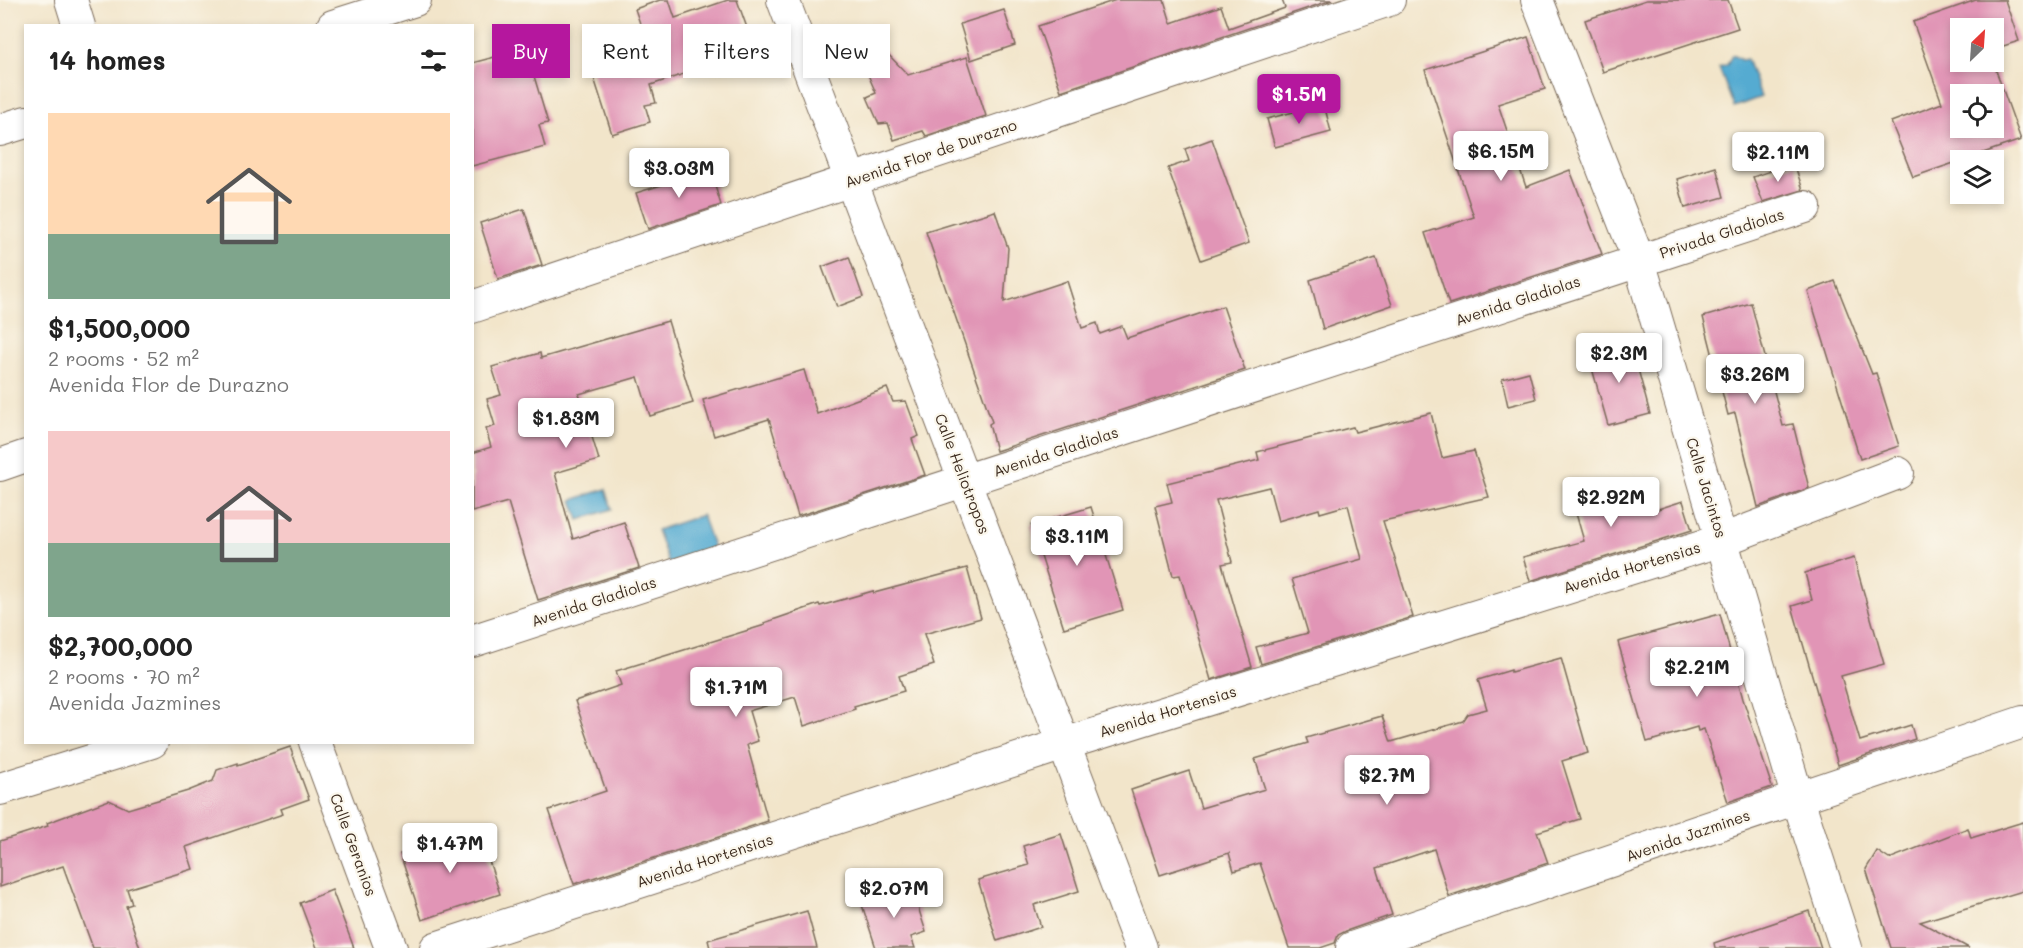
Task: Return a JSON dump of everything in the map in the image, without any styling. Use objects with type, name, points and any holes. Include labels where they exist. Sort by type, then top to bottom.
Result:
[{"type":"street","points":[[71,0],[78,24]]},
{"type":"street","points":[[339,24],[415,0]]},
{"type":"street","name":"Calle Heliotropos","points":[[783,0],[1141,948]]},
{"type":"street","name":"Avenida Flor de Durazno","points":[[474,306],[1389,0]]},
{"type":"street","name":"Calle Jacintos","points":[[1537,0],[1639,261],[1798,798],[1846,948]]},
{"type":"street","points":[[0,130],[24,123]]},
{"type":"street","name":"Privada Gladiolas","points":[[1639,261],[1805,207]]},
{"type":"street","name":"Avenida Gladiolas","points":[[474,641],[1639,261]]},
{"type":"street","points":[[0,465],[24,457]]},
{"type":"street","name":"Avenida Hortensias","points":[[436,948],[1064,744],[1722,540],[1898,473]]},
{"type":"street","name":"Avenida Jazmines","points":[[1352,948],[2023,722]]},
{"type":"street","points":[[0,789],[146,744]]},
{"type":"street","name":"Calle Geranios","points":[[316,744],[391,948]]},
{"type":"water","points":[[1732,55],[1741,60],[1747,59],[1761,97],[1734,107],[1719,68],[1727,65]]},
{"type":"water","points":[[606,489],[612,509],[579,520],[572,500]]},
{"type":"water","points":[[702,515],[714,549],[669,564],[657,530]]},
{"type":"building","points":[[660,0],[669,0],[675,18],[728,0],[737,0],[746,24],[683,24],[683,74],[651,85],[656,103],[645,105],[650,122],[612,134],[594,78],[671,78],[671,24],[640,24],[635,9]]},
{"type":"building","points":[[1116,0],[1164,0],[1171,23],[1221,6],[1229,28],[1285,8],[1282,0],[1332,0],[1061,91],[1038,26]]},
{"type":"building","points":[[1646,0],[1728,0],[1738,28],[1603,72],[1585,20]]},
{"type":"building","points":[[1976,0],[2005,0],[2019,41],[2004,46],[2004,18],[1950,18],[1950,72],[1997,72],[2001,84],[1950,84],[1950,138],[2004,138],[2004,93],[2021,140],[1992,150],[1950,150],[1950,164],[1913,177],[1891,122],[1942,103],[1913,22]]},
{"type":"building","points":[[1004,10],[1015,45],[971,60],[960,24]]},
{"type":"building","points":[[1528,37],[1545,89],[1498,104],[1526,187],[1570,170],[1602,254],[1449,304],[1425,233],[1474,217],[1425,70]]},
{"type":"building","points":[[890,56],[908,75],[967,57],[986,116],[926,136],[923,131],[894,140],[888,123],[879,124],[867,97],[876,93],[869,78],[890,78]]},
{"type":"building","points":[[492,58],[492,78],[535,78],[548,123],[539,125],[545,147],[474,165],[474,62]]},
{"type":"building","points":[[1324,104],[1331,132],[1275,147],[1267,119]]},
{"type":"building","points":[[1212,139],[1249,243],[1201,260],[1168,168],[1189,161],[1185,149]]},
{"type":"building","points":[[1794,163],[1803,190],[1763,202],[1753,177]]},
{"type":"building","points":[[1716,167],[1724,197],[1685,208],[1677,179]]},
{"type":"building","points":[[710,170],[721,205],[648,229],[636,193]]},
{"type":"building","points":[[524,209],[542,265],[498,279],[480,223]]},
{"type":"building","points":[[995,211],[1008,248],[1004,302],[1067,281],[1082,328],[1097,323],[1100,334],[1122,326],[1127,338],[1223,306],[1245,370],[996,451],[989,424],[992,422],[926,232]]},
{"type":"building","points":[[849,257],[863,297],[837,307],[822,267]]},
{"type":"building","points":[[1376,258],[1392,305],[1323,329],[1310,280]]},
{"type":"building","points":[[1835,281],[1872,374],[1876,373],[1899,446],[1860,459],[1808,291]]},
{"type":"building","points":[[1751,303],[1783,426],[1793,424],[1809,488],[1758,507],[1735,413],[1728,415],[1703,317]]},
{"type":"building","points":[[668,321],[693,403],[650,416],[638,377],[579,394],[599,460],[555,473],[573,539],[624,522],[639,568],[538,600],[508,502],[474,511],[474,452],[491,447],[486,429],[495,426],[487,399],[501,395],[492,367],[540,353],[541,358]]},
{"type":"building","points":[[1631,343],[1650,414],[1608,425],[1588,354]]},
{"type":"building","points":[[804,370],[817,414],[887,388],[893,402],[906,401],[919,436],[912,439],[925,475],[798,516],[769,419],[714,436],[703,400]]},
{"type":"building","points":[[1529,372],[1536,399],[1508,406],[1502,379]]},
{"type":"building","points":[[1431,413],[1442,458],[1474,451],[1489,497],[1383,521],[1413,617],[1261,664],[1256,647],[1308,633],[1292,579],[1362,559],[1348,505],[1320,513],[1319,509],[1278,521],[1269,487],[1216,500],[1232,562],[1222,564],[1252,667],[1211,680],[1180,575],[1173,576],[1155,506],[1172,502],[1167,483],[1259,460],[1257,452],[1353,427],[1355,432]]},
{"type":"building","points":[[1621,481],[1623,490],[1647,483],[1655,510],[1683,501],[1692,530],[1530,581],[1523,557],[1584,541],[1571,496]]},
{"type":"building","points":[[1091,507],[1123,610],[1064,628],[1031,525]]},
{"type":"building","points":[[1854,558],[1884,664],[1841,676],[1860,741],[1911,725],[1915,739],[1838,765],[1792,606],[1812,600],[1805,573]]},
{"type":"building","points":[[967,568],[981,618],[924,634],[934,665],[899,676],[904,691],[854,706],[855,709],[804,726],[795,697],[749,711],[758,741],[747,745],[768,821],[574,884],[549,810],[606,791],[575,701],[621,685],[616,671],[765,625],[764,623],[819,604],[820,606],[873,591],[874,593]]},
{"type":"building","points":[[1720,614],[1743,699],[1772,787],[1728,802],[1704,729],[1698,731],[1697,727],[1647,742],[1618,642]]},
{"type":"building","points":[[1561,658],[1588,753],[1562,761],[1580,819],[1537,832],[1548,863],[1449,896],[1434,849],[1377,868],[1392,915],[1346,931],[1338,935],[1335,943],[1320,948],[1289,948],[1260,863],[1234,871],[1229,853],[1160,875],[1131,790],[1189,771],[1201,808],[1265,789],[1255,759],[1308,743],[1306,738],[1382,716],[1391,742],[1463,721],[1468,714],[1487,709],[1478,680]]},
{"type":"building","points":[[290,747],[309,799],[281,809],[283,814],[186,847],[193,869],[127,889],[132,904],[126,906],[140,948],[93,948],[63,866],[0,887],[0,841],[48,826],[47,823],[109,800],[128,809],[188,791],[213,781],[217,770]]},
{"type":"building","points":[[2023,822],[2023,891],[1920,922],[1969,948],[1891,948],[1866,869],[1877,851],[1889,859],[1968,828],[1971,838]]},
{"type":"building","points":[[478,828],[500,894],[422,920],[400,854]]},
{"type":"building","points":[[1061,834],[1079,891],[1034,905],[1041,927],[997,941],[978,880],[1029,865],[1023,846]]},
{"type":"building","points":[[911,885],[926,932],[911,937],[915,948],[876,948],[861,902]]},
{"type":"building","points":[[332,890],[354,948],[317,948],[300,903]]},
{"type":"building","points":[[807,911],[817,948],[710,948],[708,940]]},
{"type":"building","points":[[1809,911],[1821,948],[1715,948],[1714,943]]}]
